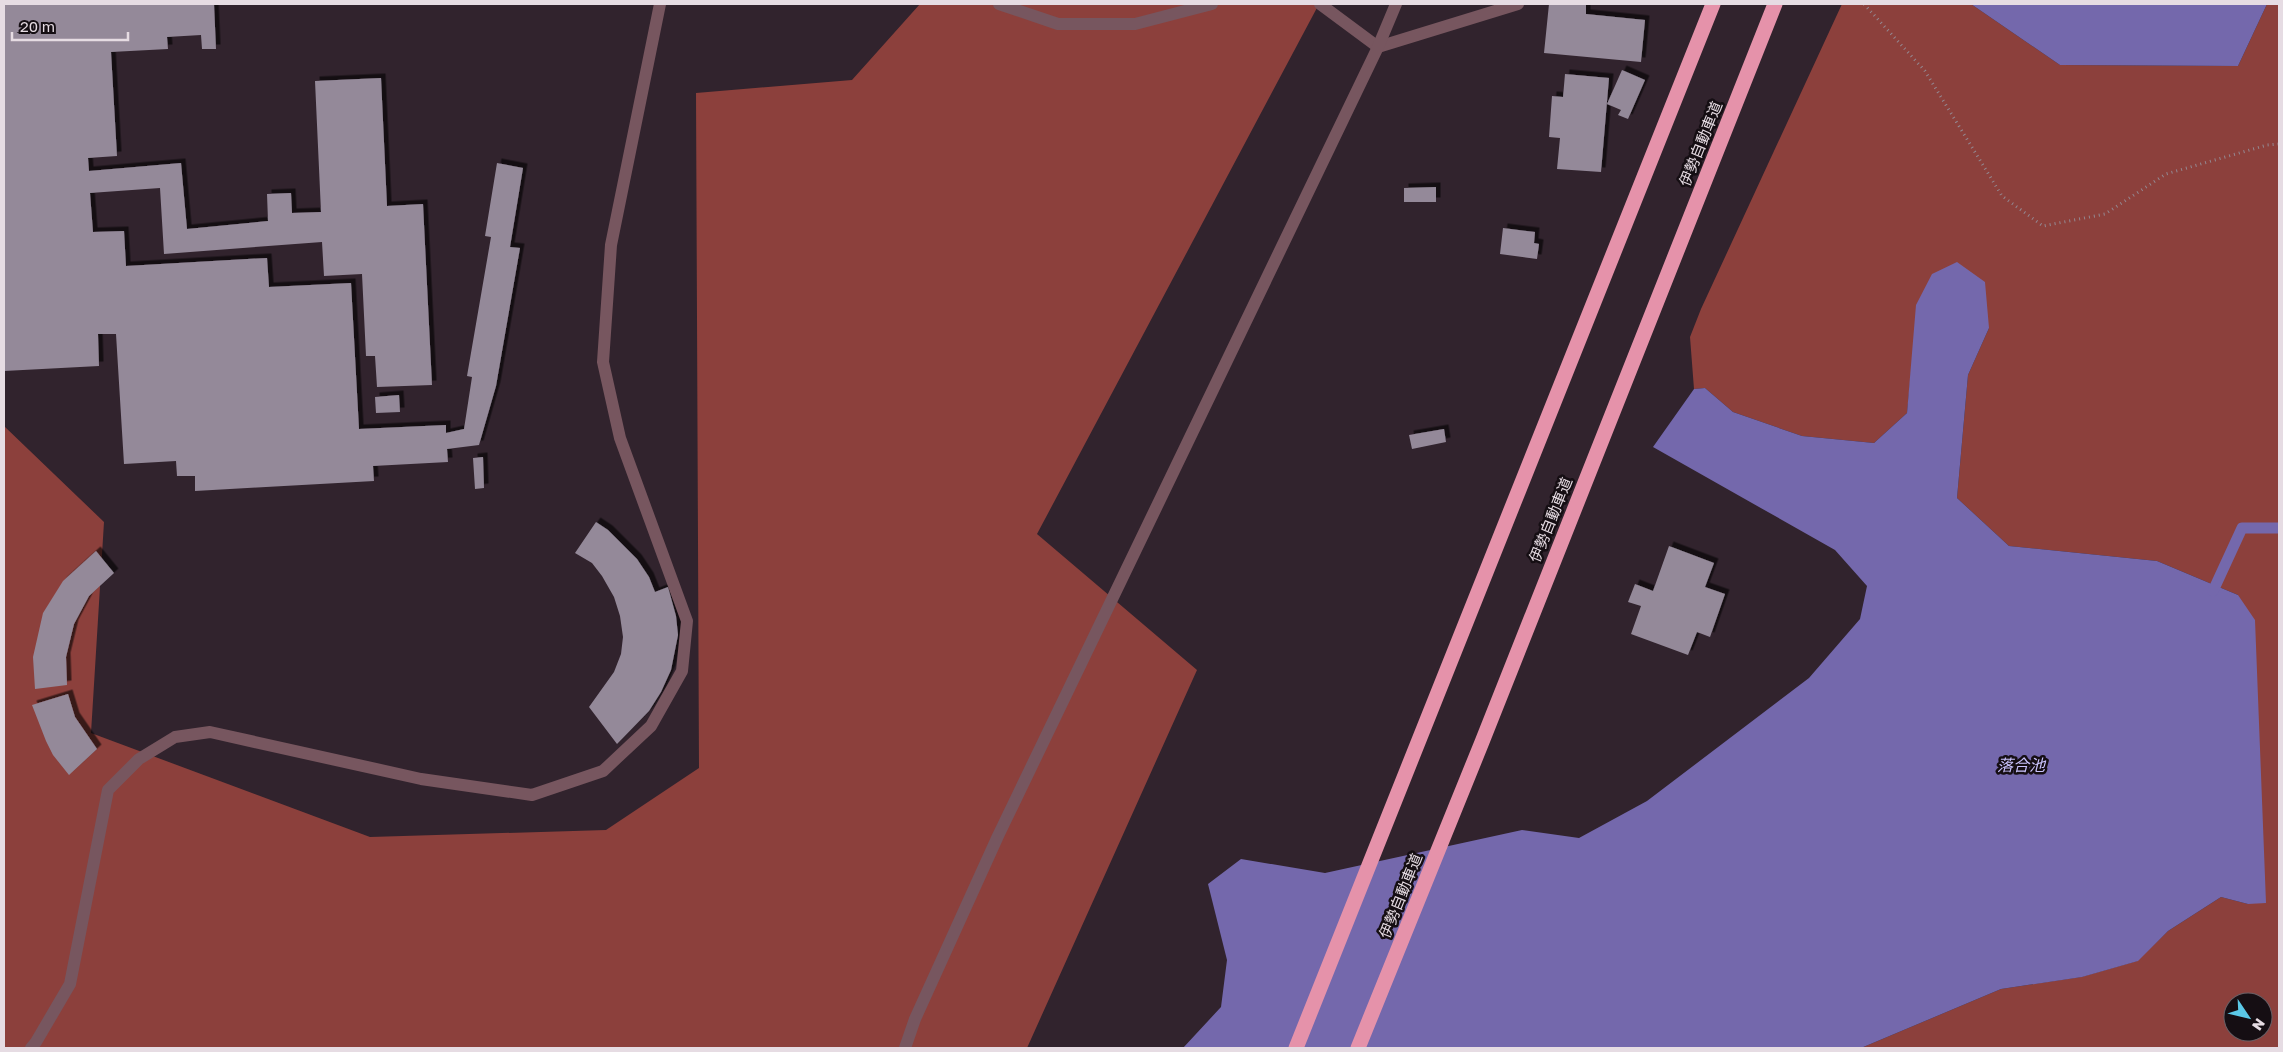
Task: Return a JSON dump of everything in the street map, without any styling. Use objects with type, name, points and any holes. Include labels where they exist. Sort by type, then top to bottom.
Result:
[{"type":"highway","points":[[1296,1048],[1713,4]]},
{"type":"highway","name":"伊勢自動車道","points":[[1358,1048],[1775,4]]},
{"type":"street","points":[[31,1048],[70,984],[108,790],[139,759],[175,736],[210,732],[421,779],[532,795],[603,771],[651,726],[682,671],[687,621],[620,438],[603,362],[611,245],[660,4]]},
{"type":"street","points":[[999,4],[1058,24],[1135,24],[1212,4]]},
{"type":"street","points":[[1320,4],[1378,47]]},
{"type":"street","points":[[905,1048],[915,1019],[998,836],[1378,47],[1396,4]]},
{"type":"street","points":[[1378,47],[1518,4]]},
{"type":"path","points":[[1864,4],[1925,71],[2002,196],[2043,226],[2105,214],[2166,174],[2266,145],[2279,144]]},
{"type":"shaded area","points":[[920,4],[1319,4],[1037,534],[1197,670],[1027,1048],[4,1048],[4,426],[104,522],[91,733],[370,837],[606,830],[699,768],[696,93],[852,80]]},
{"type":"shaded area","points":[[1842,4],[1971,4],[2060,65],[2238,66],[2267,4],[2279,4],[2279,1048],[1861,1048],[2001,989],[2081,977],[2137,961],[2168,931],[2221,897],[2248,904],[2238,595],[2157,561],[2009,546],[1957,498],[1968,375],[1989,328],[1912,363],[1907,413],[1874,443],[1802,436],[1733,412],[1705,388],[1694,389],[1690,337],[1701,309]]},
{"type":"water","points":[[1971,4],[2267,4],[2238,66],[2060,65]]},
{"type":"water","name":"落合池","points":[[1957,262],[1985,282],[1989,328],[1968,375],[1957,498],[2009,546],[2157,561],[2238,595],[2255,620],[2266,903],[2248,904],[2221,897],[2168,931],[2138,961],[2082,977],[2001,989],[1861,1048],[1183,1048],[1221,1007],[1227,960],[1208,884],[1241,859],[1325,873],[1522,830],[1579,838],[1647,801],[1809,678],[1860,619],[1867,586],[1835,550],[1653,447],[1694,389],[1705,388],[1733,412],[1802,436],[1874,443],[1907,413],[1916,305],[1932,274]]},
{"type":"building","points":[[4,4],[214,4],[216,49],[202,49],[201,35],[167,37],[168,49],[111,52],[117,156],[88,158],[89,171],[181,163],[187,229],[268,221],[267,194],[291,193],[292,213],[321,212],[315,81],[381,78],[387,206],[423,204],[432,385],[377,387],[375,356],[366,356],[362,274],[324,276],[322,242],[164,254],[160,188],[90,193],[93,232],[124,231],[126,266],[267,258],[269,287],[351,283],[359,429],[446,425],[446,433],[464,429],[472,377],[467,376],[491,237],[485,236],[497,163],[523,168],[510,247],[520,248],[496,386],[479,445],[447,449],[448,462],[373,466],[374,481],[195,491],[195,476],[177,476],[176,461],[124,464],[116,334],[98,334],[99,366],[4,371]]},
{"type":"building","points":[[1549,4],[1586,4],[1586,14],[1645,20],[1641,62],[1544,53]]},
{"type":"building","points":[[1622,70],[1645,80],[1628,119],[1618,115],[1621,110],[1607,104]]},
{"type":"building","points":[[1565,74],[1609,78],[1601,172],[1557,169],[1560,138],[1549,137],[1552,96],[1563,97]]},
{"type":"building","points":[[1436,187],[1436,202],[1404,202],[1404,188]]},
{"type":"building","points":[[1503,228],[1535,232],[1534,243],[1539,244],[1537,259],[1500,254]]},
{"type":"building","points":[[399,395],[400,412],[376,413],[375,397]]},
{"type":"building","points":[[1444,429],[1446,442],[1412,449],[1409,435]]},
{"type":"building","points":[[483,457],[484,488],[475,489],[473,458]]},
{"type":"building","points":[[596,522],[608,530],[637,559],[649,577],[655,592],[668,587],[676,616],[678,635],[671,670],[661,692],[649,711],[617,744],[589,707],[614,672],[621,654],[623,637],[620,616],[614,597],[602,576],[592,563],[575,553]]},
{"type":"building","points":[[1669,546],[1714,563],[1705,587],[1725,594],[1710,637],[1697,632],[1688,655],[1631,634],[1641,606],[1628,602],[1635,584],[1653,591]]},
{"type":"building","points":[[96,551],[114,573],[89,596],[74,624],[66,657],[67,685],[35,689],[33,657],[43,613],[63,581]]},
{"type":"building","points":[[68,694],[75,717],[97,749],[69,775],[53,755],[32,705]]},
{"type":"waterway","points":[[2213,591],[2242,528],[2279,528]]}]
